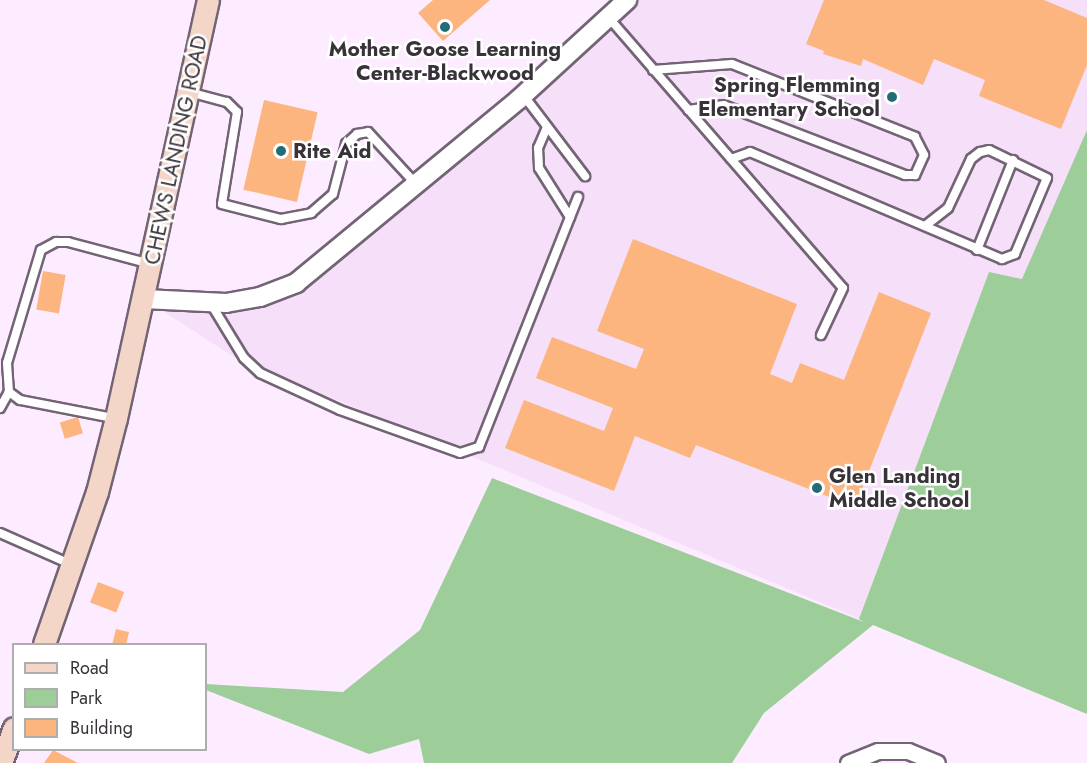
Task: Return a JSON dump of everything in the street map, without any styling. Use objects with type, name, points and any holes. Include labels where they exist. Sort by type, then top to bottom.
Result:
[{"type":"main road","name":"CHEWS LANDING ROAD","points":[[45,643],[72,565],[116,418],[152,264],[208,0]]},
{"type":"main road","points":[[1,763],[12,733]]},
{"type":"street","points":[[144,299],[210,302],[260,297],[296,283],[523,95],[627,0]]},
{"type":"street","points":[[848,763],[878,751],[908,751],[937,763]]},
{"type":"lane","points":[[608,17],[843,288],[821,335]]},
{"type":"lane","points":[[653,70],[732,64],[915,137],[924,155],[915,175],[905,176],[724,105],[688,110]]},
{"type":"lane","points":[[188,92],[227,102],[237,112],[222,204],[281,219],[311,213],[333,194],[346,144],[357,134],[368,132],[417,185]]},
{"type":"lane","points":[[523,95],[585,176]]},
{"type":"lane","points":[[548,127],[538,148],[539,168],[570,217]]},
{"type":"lane","points":[[731,159],[750,152],[926,225],[933,232],[997,258],[1015,254],[1047,182],[1045,174],[989,150],[976,154],[948,208],[926,225]]},
{"type":"lane","points":[[977,250],[1013,160]]},
{"type":"lane","points":[[210,302],[244,358],[260,373],[340,410],[460,453],[478,447],[578,197]]},
{"type":"lane","points":[[0,408],[9,392],[7,363],[41,250],[56,242],[68,242],[152,264]]},
{"type":"lane","points":[[0,395],[9,392]]},
{"type":"lane","points":[[9,392],[20,400],[116,418]]},
{"type":"lane","points":[[0,532],[72,565]]},
{"type":"shaded area","name":"Glen Landing Middle School","points":[[627,0],[1087,0],[1087,714],[234,357],[144,299],[226,303],[296,283]]},
{"type":"green space","points":[[1087,130],[1087,714],[873,625],[764,713],[732,763],[424,763],[419,739],[369,754],[207,690],[207,684],[343,692],[420,630],[492,478],[864,622],[859,619],[989,272],[1022,279]]},
{"type":"building","name":"Mother Goose Learning Center-Blackwood","points":[[433,0],[490,0],[443,41],[418,13]]},
{"type":"building","points":[[824,0],[1044,0],[1087,18],[1087,65],[1061,129],[979,96],[985,80],[934,59],[923,85],[863,59],[861,66],[823,54],[824,51],[806,44]]},
{"type":"building","name":"Rite Aid","points":[[264,100],[318,112],[297,202],[243,190]]},
{"type":"building","points":[[633,239],[797,304],[770,374],[792,383],[800,363],[844,380],[879,292],[931,313],[855,507],[696,445],[690,458],[635,436],[614,491],[505,448],[524,400],[604,431],[613,408],[536,378],[552,337],[636,369],[644,349],[597,331]]},
{"type":"building","points":[[43,271],[66,275],[59,313],[36,309]]},
{"type":"building","points":[[78,417],[83,433],[65,439],[60,423]]},
{"type":"building","points":[[98,582],[124,592],[116,613],[90,603]]},
{"type":"building","points":[[116,629],[129,632],[126,643],[112,643]]},
{"type":"building","points":[[52,751],[55,751],[78,763],[44,763]]},
{"type":"place","name":"Mother Goose Learning Center-Blackwood","points":[[445,27]]},
{"type":"place","name":"Spring Flemming Elementary School","points":[[892,97]]},
{"type":"place","name":"Rite Aid","points":[[281,151]]},
{"type":"place","name":"Glen Landing Middle School","points":[[817,488]]}]
